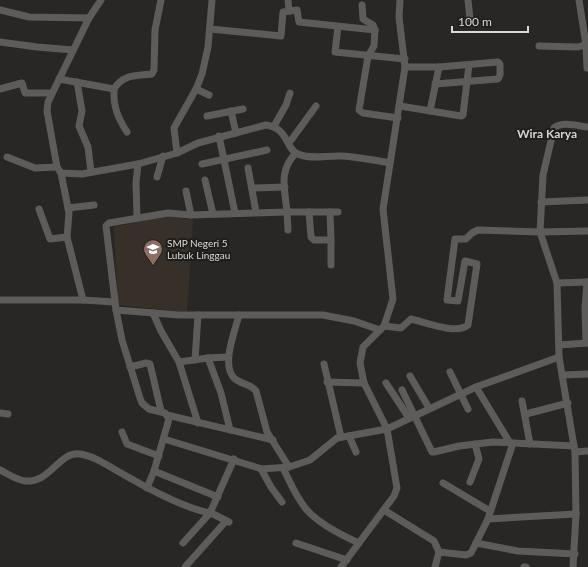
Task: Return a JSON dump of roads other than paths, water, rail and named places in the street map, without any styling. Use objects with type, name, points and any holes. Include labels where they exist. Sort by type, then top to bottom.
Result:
[{"type":"street","points":[[83,300],[67,237],[68,208],[47,111],[48,102],[52,93],[89,18],[101,0]]},
{"type":"street","points":[[127,132],[115,112],[113,101],[114,89],[121,79],[152,74],[154,70],[155,30],[161,0]]},
{"type":"street","points":[[177,154],[174,128],[196,89],[202,74],[210,29],[212,0]]},
{"type":"street","points":[[288,0],[289,11]]},
{"type":"street","points":[[296,543],[344,565],[394,496],[397,488],[387,429],[364,383],[360,362],[363,347],[382,328],[393,299],[383,217],[384,192],[398,118],[405,67],[399,17],[400,0]]},
{"type":"street","points":[[468,0],[470,19]]},
{"type":"street","points":[[579,0],[587,45],[587,68]]},
{"type":"street","points":[[362,5],[363,19],[372,24],[375,30],[374,46],[368,56],[360,110],[363,113],[398,118]]},
{"type":"street","points":[[0,10],[29,17],[89,18]]},
{"type":"street","points":[[210,29],[281,36],[283,13],[298,11],[298,22],[375,30]]},
{"type":"street","points":[[338,27],[334,51],[405,59]]},
{"type":"street","points":[[0,42],[73,50]]},
{"type":"street","points":[[539,46],[578,47],[587,45]]},
{"type":"street","points":[[405,67],[439,67],[499,63],[500,75],[496,80],[435,84]]},
{"type":"street","points":[[400,106],[458,116],[463,114],[469,64]]},
{"type":"street","points":[[430,111],[439,67]]},
{"type":"street","points":[[59,79],[114,89]]},
{"type":"street","points":[[77,82],[82,111],[78,122],[88,146],[91,172]]},
{"type":"street","points":[[0,89],[22,83],[25,93],[52,93]]},
{"type":"street","points":[[196,89],[209,94]]},
{"type":"street","points":[[274,126],[290,93]]},
{"type":"street","points":[[289,143],[316,106]]},
{"type":"street","points":[[207,116],[243,109]]},
{"type":"street","points":[[232,111],[236,133]]},
{"type":"street","points":[[573,567],[575,554],[576,514],[575,449],[564,374],[560,357],[557,284],[540,232],[541,202],[544,175],[554,128],[557,125],[562,124],[588,127]]},
{"type":"street","points":[[7,157],[35,168],[91,172],[138,164],[163,156],[177,154],[198,143],[219,136],[266,125],[274,126],[281,131],[296,154],[303,156],[342,156],[390,163]]},
{"type":"street","points":[[219,136],[234,213]]},
{"type":"street","points":[[202,164],[267,150]]},
{"type":"street","points":[[288,230],[284,187],[285,168],[289,160],[296,154]]},
{"type":"street","points":[[157,177],[163,156]]},
{"type":"street","points":[[137,217],[136,183],[138,164]]},
{"type":"street","points":[[248,168],[256,212]]},
{"type":"street","points":[[205,180],[213,214]]},
{"type":"street","points":[[252,188],[284,187]]},
{"type":"street","points":[[186,190],[191,215]]},
{"type":"street","points":[[541,202],[588,200]]},
{"type":"street","points":[[68,208],[94,206]]},
{"type":"street","points":[[39,209],[50,239],[67,237]]},
{"type":"street","points":[[273,440],[167,415],[161,411],[149,409],[142,403],[130,367],[114,302],[106,226],[109,223],[168,212],[191,215],[256,212],[338,212]]},
{"type":"street","points":[[309,212],[311,237],[314,240],[331,240]]},
{"type":"street","points":[[330,212],[331,265]]},
{"type":"street","points":[[116,310],[198,315],[323,315],[382,328],[401,328],[411,319],[448,328],[462,328],[468,325],[470,317],[477,264],[465,261],[458,301],[447,300],[456,238],[466,239],[475,230],[540,232],[588,231]]},
{"type":"street","points":[[450,273],[474,278]]},
{"type":"street","points":[[557,284],[588,282],[587,343],[559,345]]},
{"type":"street","points":[[0,300],[83,300],[114,302]]},
{"type":"street","points":[[153,313],[161,331],[179,362],[198,423]]},
{"type":"street","points":[[195,360],[198,315]]},
{"type":"street","points":[[239,315],[228,357],[235,379],[251,386],[256,391],[267,432],[273,440],[301,503],[310,513],[359,543]]},
{"type":"street","points":[[179,362],[228,357]]},
{"type":"street","points":[[164,439],[234,459],[261,469],[286,468],[310,460],[332,441],[341,437],[387,429],[476,387],[560,357]]},
{"type":"street","points":[[208,358],[221,393],[230,430]]},
{"type":"street","points":[[130,367],[146,363],[150,364],[161,411]]},
{"type":"street","points":[[324,364],[341,437]]},
{"type":"street","points":[[450,372],[468,409]]},
{"type":"street","points":[[564,374],[588,374]]},
{"type":"street","points":[[410,376],[429,408]]},
{"type":"street","points":[[327,382],[364,383]]},
{"type":"street","points":[[386,383],[412,417],[432,452],[436,453],[475,444],[494,442],[530,444],[588,451]]},
{"type":"street","points":[[476,387],[512,443]]},
{"type":"street","points":[[402,390],[412,417]]},
{"type":"street","points":[[522,401],[526,414],[530,444]]},
{"type":"street","points":[[526,414],[568,403]]},
{"type":"street","points":[[147,488],[159,456],[169,422],[167,415]]},
{"type":"street","points":[[122,432],[126,444],[159,456]]},
{"type":"street","points":[[349,436],[356,452]]},
{"type":"street","points":[[439,552],[466,555],[471,553],[488,519],[512,443]]},
{"type":"street","points":[[470,482],[479,459],[475,444]]},
{"type":"street","points":[[0,470],[25,481],[34,481],[48,475],[67,456],[80,454],[96,459],[147,488],[210,513],[228,522],[185,567]]},
{"type":"street","points":[[182,543],[210,513],[234,459]]},
{"type":"street","points":[[261,469],[271,487],[282,502]]},
{"type":"street","points":[[154,471],[218,497]]},
{"type":"street","points":[[443,483],[490,511]]},
{"type":"street","points":[[384,510],[434,541],[439,552],[435,567]]},
{"type":"street","points":[[488,519],[576,514]]},
{"type":"street","points":[[476,543],[518,551],[575,554]]},
{"type":"place","name":"SMP Negeri 5 Lubuk Linggau","points":[[153,266]]},
{"type":"district","name":"Wira Karya","points":[[547,134]]}]
